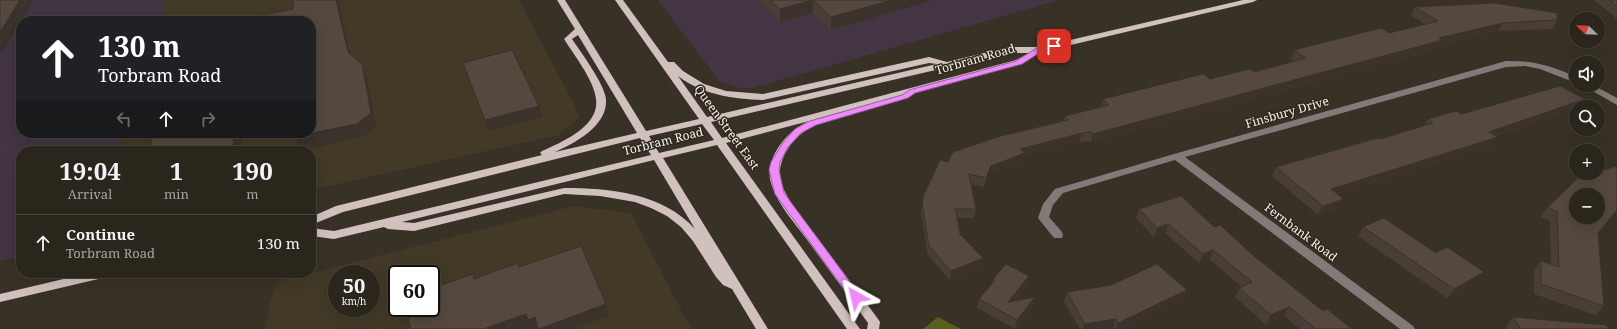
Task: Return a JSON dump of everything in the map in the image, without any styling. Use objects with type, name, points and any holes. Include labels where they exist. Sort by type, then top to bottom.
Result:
[{"type":"main road","points":[[561,0],[762,329]]},
{"type":"main road","name":"Queen Street East","points":[[619,0],[854,329]]},
{"type":"main road","name":"Torbram Road","points":[[316,219],[340,209],[705,120],[1009,50],[1040,50],[1253,0]]},
{"type":"main road","points":[[471,176],[484,169],[541,155],[564,145],[583,132],[595,119],[600,109],[601,99],[598,90],[568,39],[579,30]]},
{"type":"main road","points":[[643,34],[654,40],[678,73],[690,81],[722,93],[744,97],[763,96],[929,60],[948,64]]},
{"type":"main road","name":"Torbram Road","points":[[316,233],[334,235],[720,141],[912,92],[1019,62],[1040,50]]},
{"type":"main road","points":[[873,329],[874,322],[780,194],[774,170],[776,162],[785,146],[798,131],[813,123],[905,97],[912,92]]},
{"type":"main road","points":[[378,224],[414,227],[564,190],[587,190],[629,197],[663,210],[688,227],[724,280],[737,286]]},
{"type":"main road","points":[[0,298],[86,278]]},
{"type":"street","name":"Finsbury Drive","points":[[1058,235],[1042,218],[1048,204],[1059,191],[1177,156],[1506,64],[1526,63],[1546,67],[1569,77]]},
{"type":"street","points":[[1599,92],[1617,102]]},
{"type":"street","name":"Fernbank Road","points":[[1177,156],[1409,329]]},
{"type":"shaded area","points":[[0,0],[165,0],[163,16],[16,16],[16,138],[121,138],[120,146],[16,146],[16,257],[0,261]]},
{"type":"shaded area","points":[[165,0],[519,0],[580,116],[559,135],[316,189],[316,146],[120,146],[121,138],[316,138],[316,16],[163,16]]},
{"type":"shaded area","points":[[658,0],[1059,0],[753,88],[740,88],[720,82]]},
{"type":"shaded area","points":[[574,206],[631,213],[691,329],[264,329],[276,282],[292,278],[316,278],[316,272],[328,269],[328,317],[380,317],[380,265],[343,265]]},
{"type":"green space","points":[[938,317],[961,329],[923,329]]},
{"type":"building","points":[[0,0],[20,0],[0,32]]},
{"type":"building","points":[[293,0],[336,0],[348,52],[362,64],[371,113],[357,124],[316,132],[316,16],[259,16],[293,9]]},
{"type":"building","points":[[770,0],[813,0],[780,9]]},
{"type":"building","points":[[813,0],[892,0],[831,17]]},
{"type":"building","points":[[1609,0],[1617,0],[1617,6]]},
{"type":"building","points":[[1495,3],[1557,13],[1557,20],[1503,23],[1439,38],[1443,40],[1093,134],[1091,132],[1082,133],[1020,149],[1025,153],[991,166],[986,178],[969,174],[976,209],[954,209],[956,211],[960,234],[983,258],[951,271],[929,246],[922,203],[923,197],[940,160],[948,162],[953,152],[1001,136],[1068,120],[1065,116],[1109,105],[1103,99],[1203,74],[1210,79],[1250,69],[1254,72],[1306,58],[1294,50],[1381,28],[1389,33],[1438,21],[1415,7]]},
{"type":"building","points":[[512,50],[539,106],[485,120],[463,63]]},
{"type":"building","points":[[1560,86],[1585,99],[1569,100],[1569,104],[1489,132],[1498,137],[1331,189],[1344,199],[1323,206],[1276,167],[1433,123],[1428,119],[1456,111],[1462,114]]},
{"type":"building","points":[[152,138],[234,138],[233,146],[151,146]]},
{"type":"building","points":[[1617,166],[1617,210],[1598,233],[1604,306],[1541,284],[1541,261],[1559,267],[1557,212],[1548,207],[1576,180],[1605,180],[1605,170]]},
{"type":"building","points":[[1181,196],[1214,227],[1220,225],[1254,256],[1323,311],[1327,309],[1352,329],[1316,329],[1289,307],[1271,315],[1239,288],[1252,282],[1213,250],[1203,254],[1168,224],[1157,228],[1139,209]]},
{"type":"building","points":[[1384,218],[1436,253],[1447,247],[1484,272],[1454,289],[1363,227]]},
{"type":"building","points":[[581,246],[606,304],[539,329],[535,317],[528,320],[526,314],[486,328],[487,329],[411,329],[408,317],[440,317],[440,286],[473,274],[474,279],[518,263],[519,267]]},
{"type":"building","points":[[1006,264],[1029,276],[1008,302],[1035,297],[1017,320],[979,299]]},
{"type":"building","points":[[1157,264],[1187,290],[1118,323],[1116,319],[1085,324],[1067,292],[1111,285]]},
{"type":"building","points":[[1513,317],[1606,325],[1609,329],[1521,329]]},
{"type":"route","points":[[856,297],[780,194],[774,170],[776,162],[785,146],[798,131],[813,123],[905,97],[912,92],[1019,62],[1040,50],[1054,46]]}]
